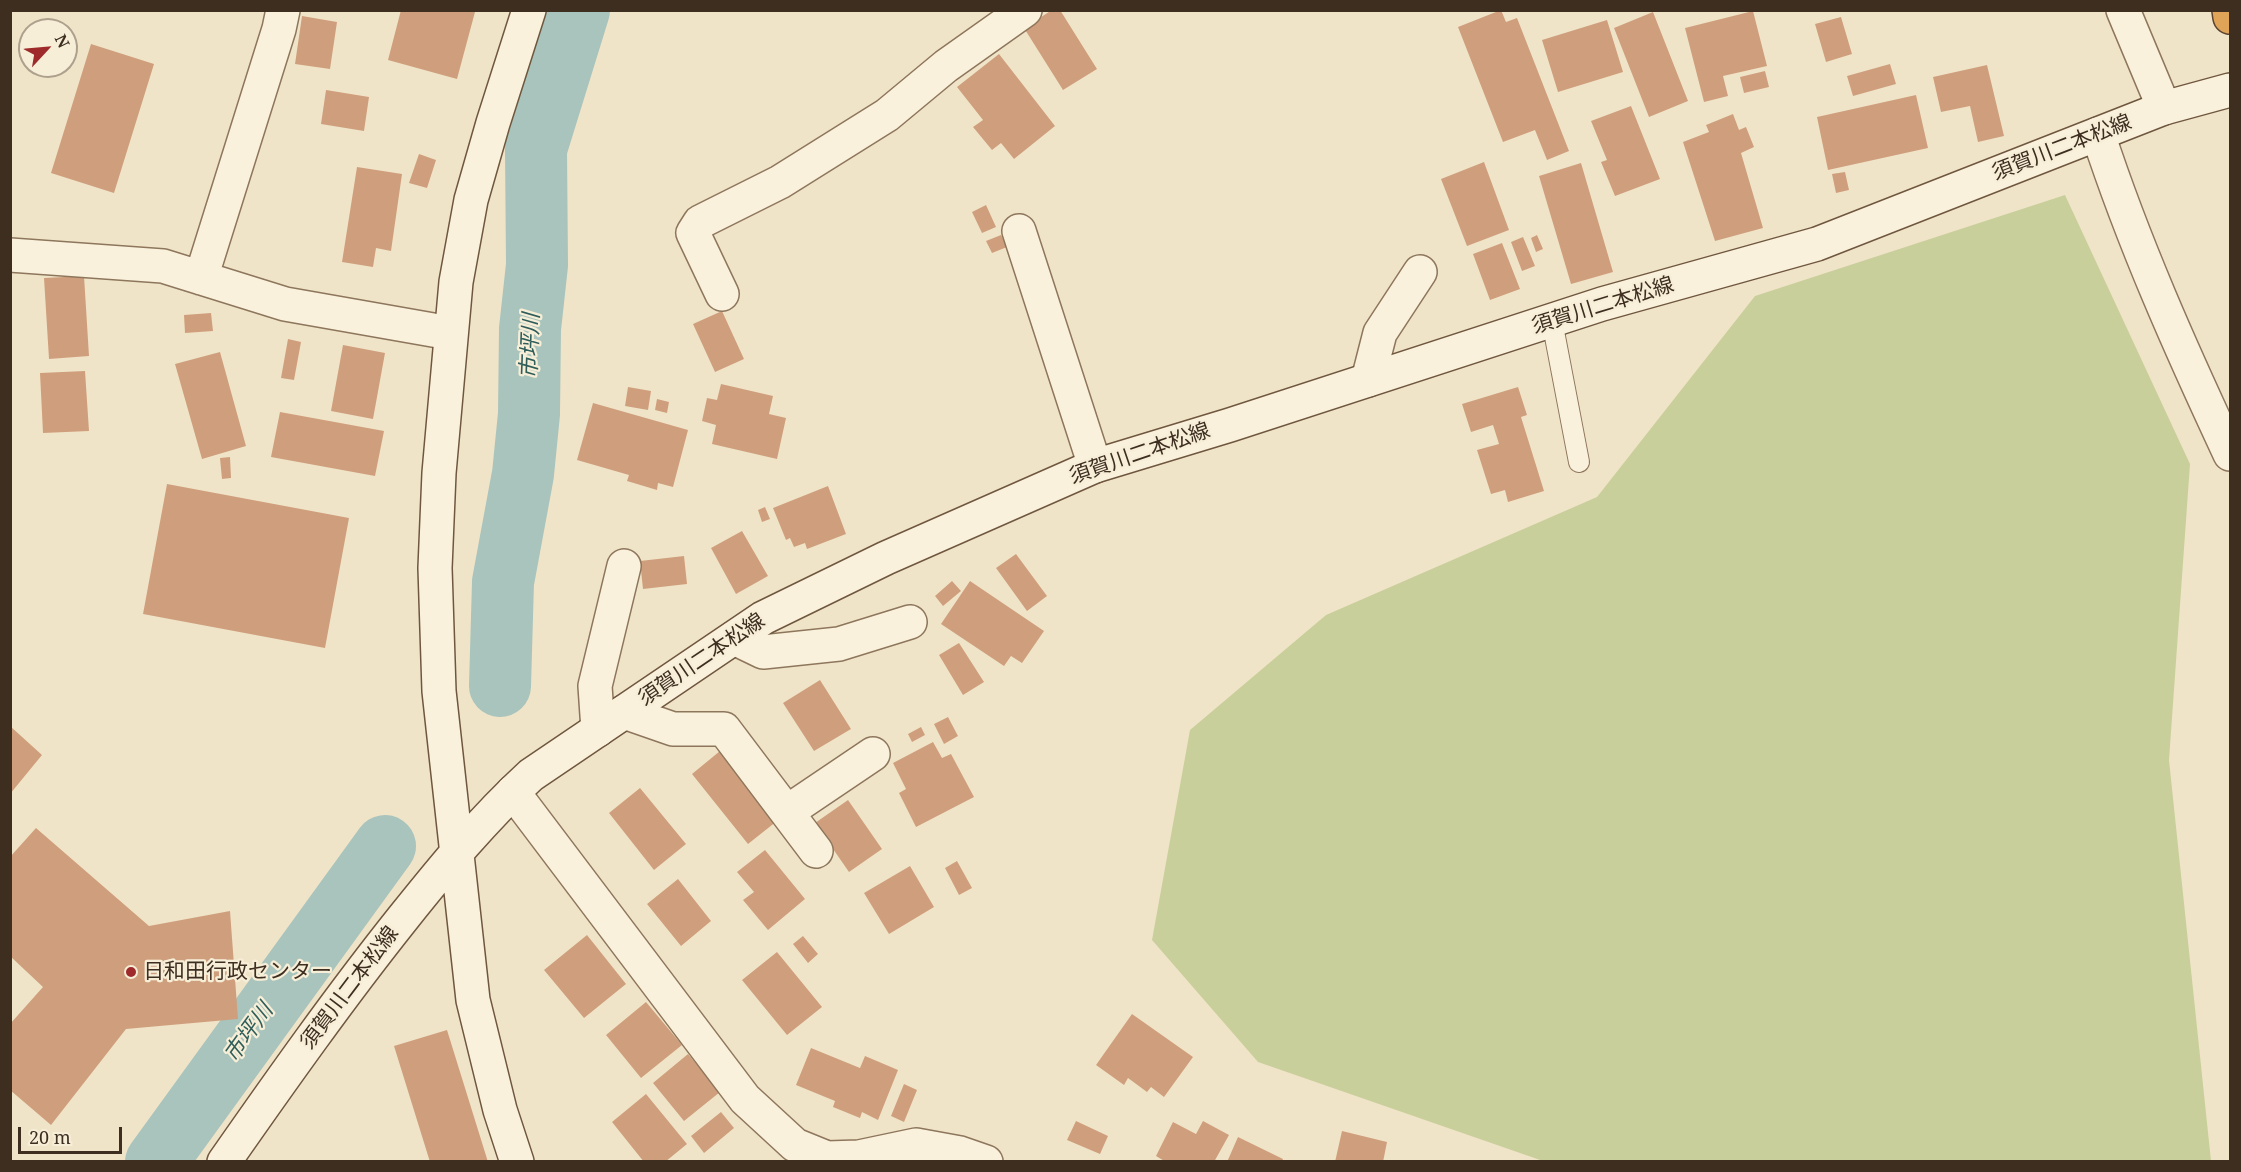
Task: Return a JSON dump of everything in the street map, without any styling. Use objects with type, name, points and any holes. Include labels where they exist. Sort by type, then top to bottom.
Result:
[{"type":"highway","points":[[2229,10],[2230,18]]},
{"type":"street","points":[[201,278],[283,10]]},
{"type":"street","points":[[517,1161],[500,1110],[473,1000],[439,691],[435,568],[439,473],[456,282],[471,200],[493,123],[530,10]]},
{"type":"street","points":[[722,294],[693,233],[700,222],[780,182],[887,115],[946,66],[1024,10]]},
{"type":"street","points":[[2123,10],[2164,108]]},
{"type":"street","name":"須賀川二本松線","points":[[224,1161],[362,970],[457,851],[513,792],[531,775],[763,618],[886,558],[1095,466],[1602,304],[1817,244],[2164,108],[2230,90]]},
{"type":"street","points":[[2098,134],[2119,197],[2173,329],[2230,454]]},
{"type":"street","points":[[1019,231],[1095,466]]},
{"type":"street","points":[[10,255],[163,266],[285,304],[450,333]]},
{"type":"street","points":[[1368,380],[1380,333],[1420,272]]},
{"type":"street","points":[[624,566],[595,686],[611,721],[673,729],[724,729],[816,851]]},
{"type":"street","points":[[734,638],[763,652],[839,644],[910,622]]},
{"type":"street","points":[[787,812],[873,754]]},
{"type":"street","points":[[513,792],[745,1099],[795,1145],[827,1158],[859,1157],[916,1145],[960,1153],[986,1161]]},
{"type":"lane","points":[[1552,321],[1579,462]]},
{"type":"green space","points":[[2065,195],[2190,464],[2169,760],[2211,1161],[1543,1161],[1258,1062],[1152,940],[1190,730],[1326,615],[1597,497],[1755,296]]},
{"type":"building","points":[[401,10],[475,12],[457,79],[388,60]]},
{"type":"building","points":[[1052,10],[1060,10],[1097,69],[1063,90],[1024,28]]},
{"type":"building","points":[[1501,10],[1506,22],[1517,18],[1569,151],[1547,160],[1535,130],[1503,142],[1458,27]]},
{"type":"building","points":[[1753,11],[1767,66],[1723,76],[1728,96],[1704,102],[1685,28]]},
{"type":"building","points":[[1653,12],[1688,101],[1649,117],[1614,28]]},
{"type":"building","points":[[302,16],[337,22],[330,69],[295,64]]},
{"type":"building","points":[[1841,17],[1852,54],[1826,62],[1815,24]]},
{"type":"building","points":[[1607,20],[1623,72],[1558,92],[1542,40]]},
{"type":"building","points":[[91,44],[154,64],[114,193],[51,173]]},
{"type":"building","points":[[999,54],[1055,126],[1014,159],[1001,143],[992,150],[973,127],[983,120],[957,87]]},
{"type":"building","points":[[1890,64],[1896,84],[1853,96],[1847,76]]},
{"type":"building","points":[[1987,65],[2004,136],[1978,142],[1970,106],[1941,112],[1933,77]]},
{"type":"building","points":[[1765,71],[1769,87],[1744,93],[1740,77]]},
{"type":"building","points":[[326,90],[369,97],[364,131],[321,124]]},
{"type":"building","points":[[1916,95],[1928,148],[1828,170],[1817,117]]},
{"type":"building","points":[[1631,106],[1660,179],[1615,196],[1601,162],[1607,160],[1591,121]]},
{"type":"building","points":[[1733,114],[1739,130],[1746,127],[1754,147],[1741,153],[1763,228],[1715,241],[1683,142],[1709,132],[1706,125]]},
{"type":"building","points":[[419,154],[436,160],[427,188],[409,183]]},
{"type":"building","points":[[1484,162],[1509,230],[1467,246],[1441,179]]},
{"type":"building","points":[[1581,163],[1613,272],[1571,284],[1539,176]]},
{"type":"building","points":[[357,167],[402,174],[391,251],[376,248],[373,267],[342,262]]},
{"type":"building","points":[[1845,172],[1849,190],[1836,193],[1832,174]]},
{"type":"building","points":[[986,205],[996,227],[982,233],[972,212]]},
{"type":"building","points":[[1001,235],[1007,247],[992,253],[986,241]]},
{"type":"building","points":[[1537,235],[1543,249],[1536,252],[1531,238]]},
{"type":"building","points":[[1523,237],[1535,266],[1522,271],[1511,242]]},
{"type":"building","points":[[1502,243],[1520,289],[1490,300],[1473,254]]},
{"type":"building","points":[[84,276],[89,356],[49,359],[44,278]]},
{"type":"building","points":[[722,311],[744,359],[715,372],[693,324]]},
{"type":"building","points":[[211,313],[213,331],[185,333],[184,315]]},
{"type":"building","points":[[288,339],[301,342],[294,380],[281,378]]},
{"type":"building","points":[[343,345],[385,353],[373,419],[331,411]]},
{"type":"building","points":[[220,352],[246,446],[202,459],[175,364]]},
{"type":"building","points":[[85,371],[89,431],[43,433],[40,373]]},
{"type":"building","points":[[721,384],[773,396],[769,414],[786,418],[777,459],[712,444],[716,425],[702,421],[707,398],[717,400]]},
{"type":"building","points":[[628,387],[651,391],[648,410],[625,406]]},
{"type":"building","points":[[1518,387],[1527,415],[1521,417],[1544,491],[1508,502],[1505,490],[1491,494],[1477,450],[1499,444],[1493,425],[1471,432],[1462,404]]},
{"type":"building","points":[[657,399],[669,402],[667,413],[655,410]]},
{"type":"building","points":[[593,403],[688,430],[673,487],[658,483],[657,490],[627,481],[629,475],[577,460]]},
{"type":"building","points":[[280,412],[384,431],[375,476],[271,457]]},
{"type":"building","points":[[230,457],[231,478],[222,479],[220,458]]},
{"type":"building","points":[[167,484],[349,518],[325,648],[143,614]]},
{"type":"building","points":[[828,486],[846,534],[807,549],[805,543],[794,547],[790,538],[786,540],[773,508]]},
{"type":"building","points":[[765,507],[770,519],[762,522],[758,510]]},
{"type":"building","points":[[742,531],[768,576],[736,594],[711,548]]},
{"type":"building","points":[[1016,554],[1047,596],[1027,611],[996,568]]},
{"type":"building","points":[[684,556],[687,584],[643,589],[640,561]]},
{"type":"building","points":[[952,581],[961,591],[943,606],[935,596]]},
{"type":"building","points":[[970,581],[1044,631],[1022,663],[1011,656],[1004,666],[941,624]]},
{"type":"building","points":[[959,643],[984,682],[963,695],[939,655]]},
{"type":"building","points":[[820,680],[851,729],[814,751],[783,703]]},
{"type":"building","points":[[948,717],[958,736],[944,744],[934,724]]},
{"type":"building","points":[[10,726],[42,755],[10,794]]},
{"type":"building","points":[[921,727],[925,735],[912,742],[908,734]]},
{"type":"building","points":[[933,742],[942,758],[951,754],[974,797],[916,827],[899,793],[906,789],[893,763]]},
{"type":"building","points":[[720,751],[777,821],[748,844],[692,774]]},
{"type":"building","points":[[640,788],[686,844],[654,870],[609,813]]},
{"type":"building","points":[[848,800],[882,849],[849,872],[815,823]]},
{"type":"building","name":"日和田行政センター","points":[[36,828],[149,926],[230,911],[238,1019],[126,1029],[51,1125],[10,1090],[10,1024],[43,987],[10,956],[10,857]]},
{"type":"building","points":[[765,850],[805,899],[768,930],[743,900],[754,892],[737,872]]},
{"type":"building","points":[[957,861],[972,888],[959,895],[945,868]]},
{"type":"building","points":[[910,866],[934,907],[889,934],[864,893]]},
{"type":"building","points":[[678,879],[711,921],[681,946],[647,904]]},
{"type":"building","points":[[587,935],[626,984],[584,1018],[544,970]]},
{"type":"building","points":[[803,936],[818,954],[808,963],[793,944]]},
{"type":"building","points":[[777,952],[822,1007],[787,1035],[742,980]]},
{"type":"building","points":[[646,1002],[682,1045],[641,1078],[606,1035]]},
{"type":"building","points":[[1132,1014],[1193,1057],[1164,1097],[1151,1087],[1147,1092],[1128,1078],[1124,1085],[1096,1065]]},
{"type":"building","points":[[447,1030],[488,1162],[430,1162],[394,1046]]},
{"type":"building","points":[[811,1048],[860,1068],[865,1056],[898,1070],[878,1120],[862,1112],[860,1118],[833,1107],[835,1101],[796,1085]]},
{"type":"building","points":[[688,1054],[720,1092],[684,1121],[653,1083]]},
{"type":"building","points":[[904,1084],[917,1090],[904,1122],[891,1116]]},
{"type":"building","points":[[646,1094],[687,1144],[665,1162],[644,1162],[612,1122]]},
{"type":"building","points":[[721,1112],[734,1128],[704,1153],[691,1136]]},
{"type":"building","points":[[1076,1121],[1108,1136],[1100,1154],[1067,1140]]},
{"type":"building","points":[[1203,1121],[1229,1135],[1214,1162],[1166,1162],[1156,1156],[1173,1122],[1196,1134]]},
{"type":"building","points":[[1342,1131],[1387,1142],[1383,1162],[1335,1162]]},
{"type":"building","points":[[1238,1137],[1283,1159],[1282,1162],[1227,1162]]},
{"type":"waterway","name":"市坪川","points":[[500,686],[503,582],[523,474],[529,414],[530,329],[537,265],[536,149],[579,10]]},
{"type":"waterway","name":"市坪川","points":[[156,1162],[385,846]]},
{"type":"place","name":"日和田行政センター","points":[[131,972]]}]
